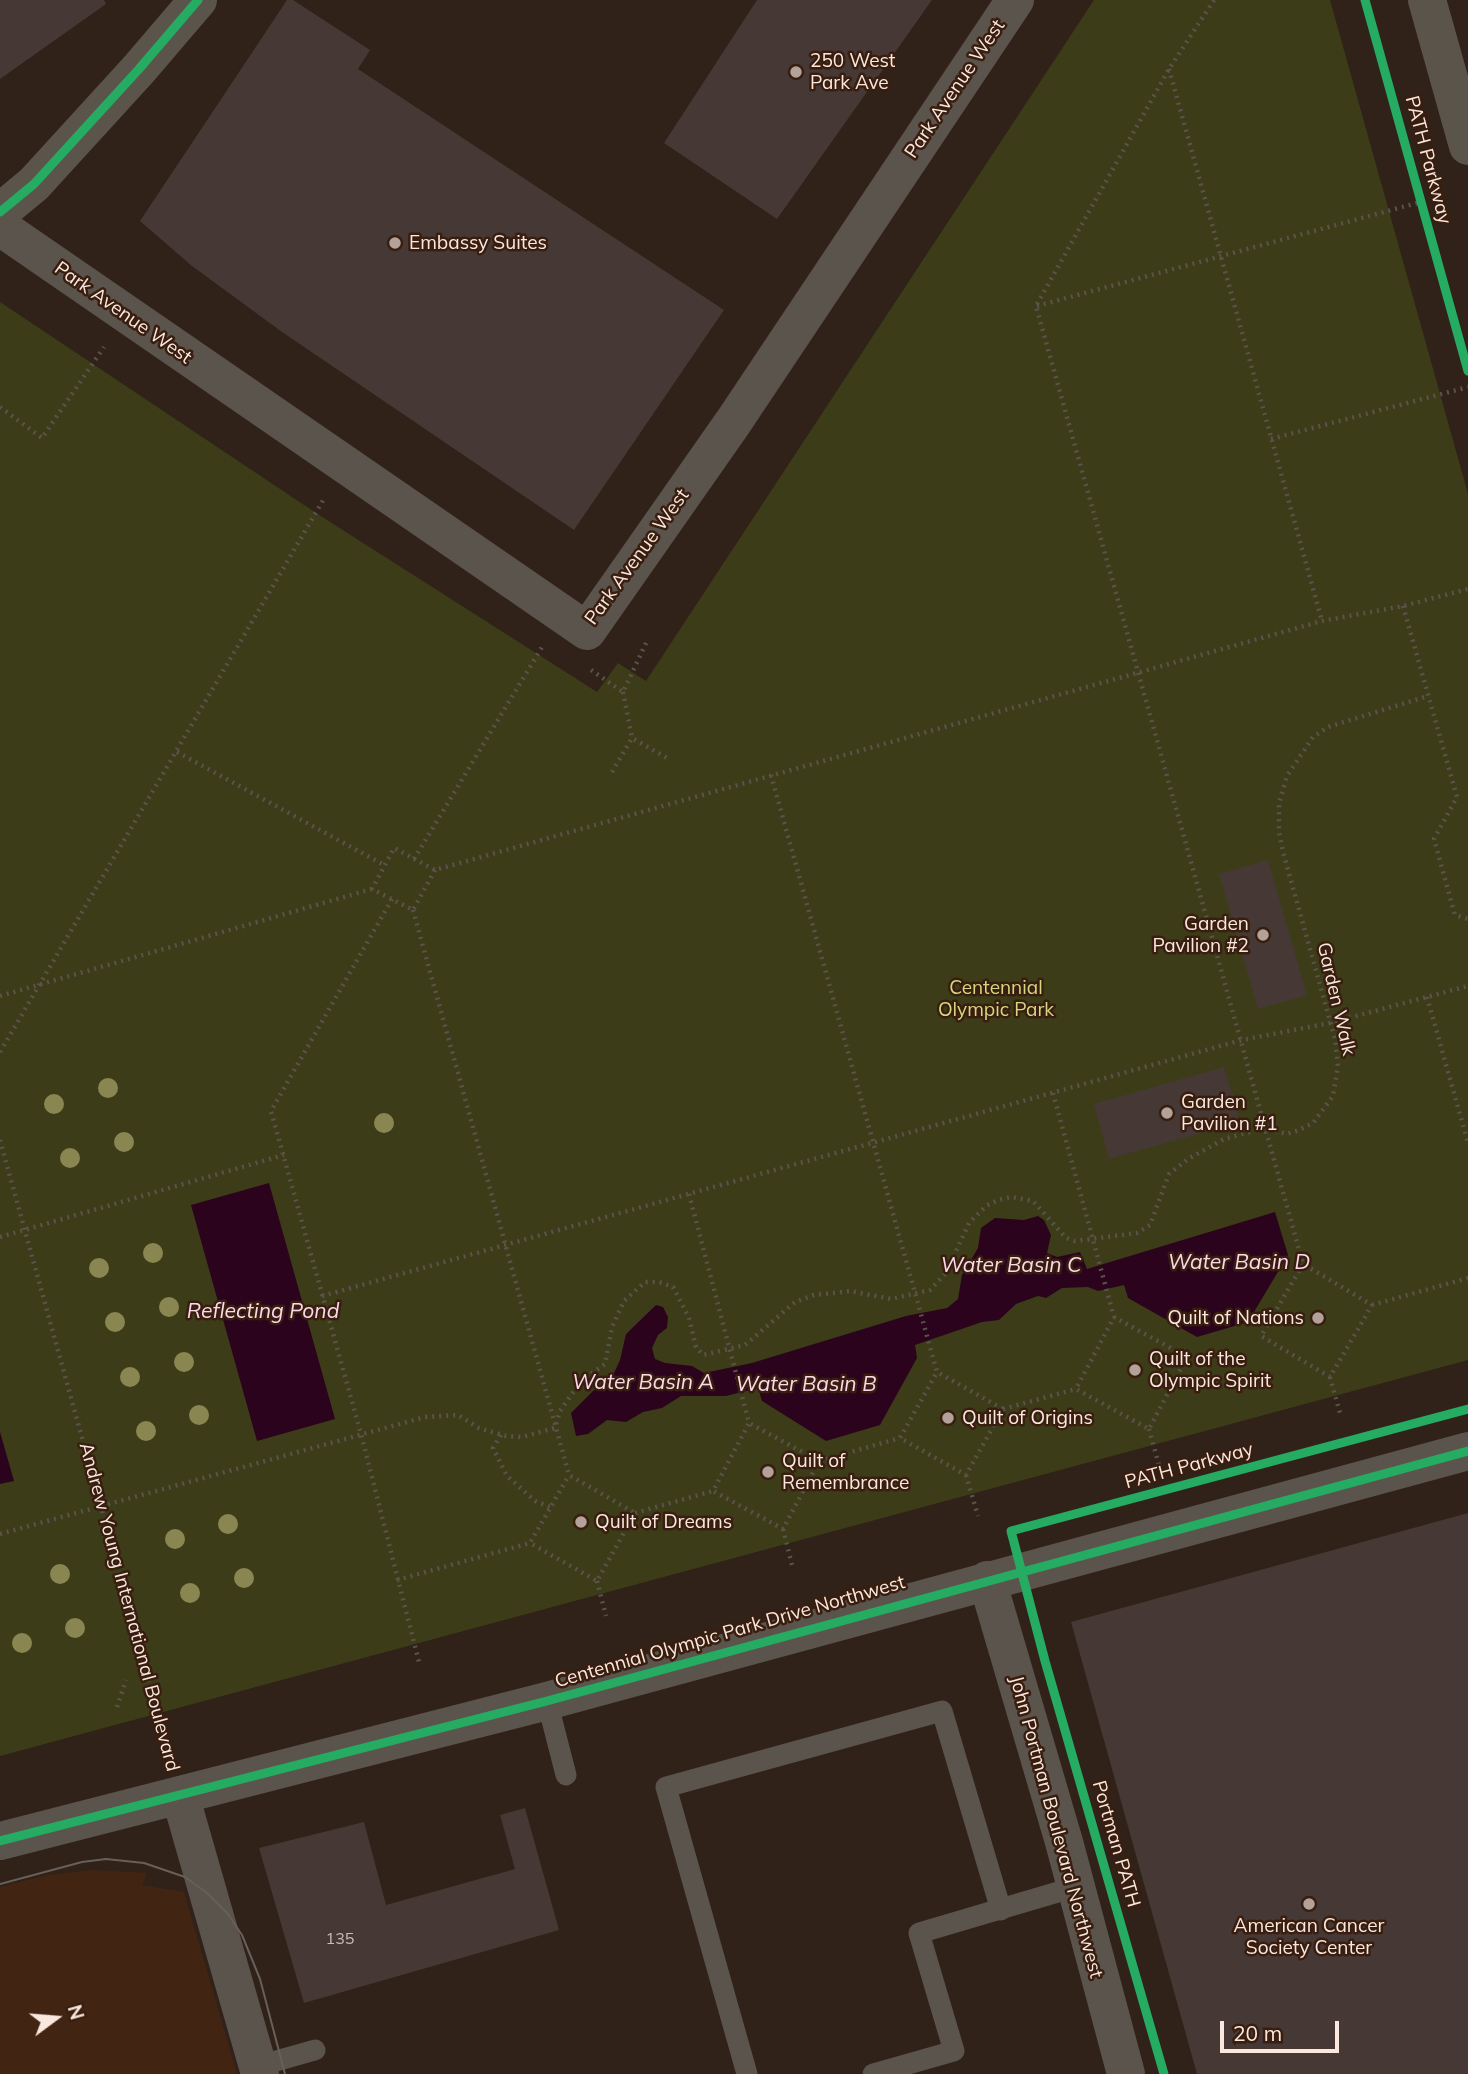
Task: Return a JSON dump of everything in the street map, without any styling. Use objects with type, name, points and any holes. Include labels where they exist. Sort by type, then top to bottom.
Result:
[{"type":"main road","points":[[0,212],[34,184],[198,0]]},
{"type":"main road","points":[[1427,0],[1468,146]]},
{"type":"street","name":"Park Avenue West","points":[[0,227],[587,631],[734,421],[1014,0]]},
{"type":"street","name":"Centennial Olympic Park Drive Northwest","points":[[0,1841],[547,1701],[1468,1451]]},
{"type":"street","name":"John Portman Boulevard Northwest","points":[[986,1580],[1126,2074]]},
{"type":"street","name":"Andrew Young International Boulevard","points":[[180,1795],[259,2070]]},
{"type":"lane","points":[[547,1701],[566,1775]]},
{"type":"lane","points":[[747,2074],[666,1787],[942,1711],[1001,1910]]},
{"type":"lane","points":[[873,2074],[954,2051],[919,1933],[1075,1887]]},
{"type":"lane","points":[[259,2070],[315,2050]]},
{"type":"path","points":[[1214,0],[1169,69],[1036,306],[1303,1264],[1373,1305]]},
{"type":"path","points":[[1169,69],[1322,621]]},
{"type":"path","points":[[1036,306],[1422,202]]},
{"type":"path","points":[[0,407],[42,438],[104,347]]},
{"type":"path","points":[[1271,439],[1468,387]]},
{"type":"path","points":[[0,1052],[326,494]]},
{"type":"path","points":[[372,889],[394,848],[435,870],[1322,621],[1403,607],[1468,589]]},
{"type":"path","points":[[1403,607],[1457,797],[1434,839],[1455,915],[1468,919]]},
{"type":"path","points":[[414,859],[547,641]]},
{"type":"path","points":[[612,772],[632,738],[623,692],[647,641]]},
{"type":"path","points":[[606,680],[623,692]]},
{"type":"path","points":[[632,738],[667,758]]},
{"type":"path","points":[[177,752],[384,865]]},
{"type":"path","points":[[749,1423],[819,1461],[900,1438],[937,1372],[771,775]]},
{"type":"path","points":[[435,870],[414,911],[569,1475],[635,1513]]},
{"type":"path","points":[[0,996],[372,889],[414,911]]},
{"type":"path","points":[[392,899],[271,1111],[361,1434],[420,1666]]},
{"type":"path","points":[[322,1296],[1242,1040],[1330,1023],[1468,986]]},
{"type":"path","points":[[1427,997],[1468,1143]]},
{"type":"path","points":[[1053,1093],[1114,1317],[1076,1388]]},
{"type":"path","points":[[0,1237],[284,1155]]},
{"type":"path","points":[[689,1194],[749,1423],[713,1491]]},
{"type":"path","points":[[1303,1264],[1261,1336],[1330,1377]]},
{"type":"path","points":[[1339,1413],[1330,1377],[1373,1305],[1468,1278]]},
{"type":"path","points":[[555,1428],[560,1411],[581,1381],[605,1364],[612,1327],[624,1301],[645,1282],[659,1282],[673,1287],[689,1318],[696,1348],[703,1355],[729,1350]]},
{"type":"path","points":[[1114,1317],[1187,1357],[1149,1429],[1158,1465]]},
{"type":"path","points":[[937,1372],[1003,1409]]},
{"type":"path","points":[[966,1475],[1003,1409],[1076,1388],[1149,1429]]},
{"type":"path","points":[[0,1534],[412,1419],[447,1414],[468,1419],[479,1428],[501,1435],[523,1437],[555,1428]]},
{"type":"path","points":[[501,1435],[493,1448],[507,1476],[535,1501],[550,1507]]},
{"type":"path","points":[[900,1438],[966,1475],[978,1516]]},
{"type":"path","points":[[792,1565],[783,1529],[819,1461]]},
{"type":"path","points":[[530,1543],[569,1475]]},
{"type":"path","points":[[606,1616],[597,1581],[635,1513],[713,1491],[783,1529]]},
{"type":"path","points":[[397,1580],[530,1543],[597,1581]]},
{"type":"path","points":[[117,1707],[126,1681]]},
{"type":"shaded area","points":[[93,1870],[147,1873],[142,1885],[184,1892],[237,2074],[0,2074],[0,1887],[47,1875]]},
{"type":"green space","name":"Centennial Olympic Park","points":[[1094,0],[1330,0],[1468,494],[1468,1360],[0,1756],[0,302],[316,513],[597,692],[618,663],[646,681]]},
{"type":"water","name":"Reflecting Pond","points":[[269,1183],[335,1419],[257,1441],[191,1205]]},
{"type":"water","points":[[1275,1212],[1288,1255],[1248,1322],[1197,1337],[1128,1298],[1124,1285],[1098,1291],[1088,1287],[1062,1288],[1046,1298],[1038,1296],[1016,1304],[999,1320],[982,1322],[915,1345],[917,1358],[880,1425],[826,1441],[762,1401],[758,1388],[726,1396],[681,1396],[662,1408],[643,1412],[626,1422],[607,1420],[588,1434],[576,1436],[571,1413],[593,1391],[609,1384],[620,1360],[626,1334],[656,1305],[663,1307],[668,1317],[667,1328],[658,1335],[652,1348],[655,1359],[692,1366],[704,1373],[752,1363],[906,1316],[947,1308],[958,1299],[962,1275],[978,1248],[981,1228],[995,1218],[1024,1220],[1038,1216],[1044,1220],[1051,1235],[1047,1253],[1057,1257],[1080,1252],[1087,1269]]},
{"type":"water","points":[[0,1432],[14,1481],[0,1484]]},
{"type":"building","points":[[0,0],[104,0],[106,4],[0,79]]},
{"type":"building","name":"Embassy Suites","points":[[287,0],[293,0],[370,50],[358,69],[724,310],[574,530],[282,332],[192,266],[140,221]]},
{"type":"building","name":"250 West Park Ave","points":[[757,0],[932,0],[777,219],[664,143]]},
{"type":"building","name":"Garden Pavilion #2","points":[[1268,860],[1307,995],[1258,1009],[1219,874]]},
{"type":"building","name":"Garden Pavilion #1","points":[[1224,1067],[1240,1122],[1109,1159],[1094,1104]]},
{"type":"building","name":"American Cancer Society Center","points":[[1468,1513],[1468,2074],[1197,2074],[1071,1622]]},
{"type":"building","points":[[525,1808],[559,1930],[304,2003],[259,1848],[364,1822],[386,1905],[515,1869],[500,1815]]},
{"type":"tram line","points":[[0,1884],[82,1862],[106,1859],[144,1863],[185,1877],[207,1893],[228,1914],[242,1935],[260,1979],[285,2074]]},
{"type":"cycle path","points":[[0,212],[34,184],[198,0]]},
{"type":"cycle path","name":"PATH Parkway","points":[[1365,0],[1468,371]]},
{"type":"cycle path","name":"PATH Parkway","points":[[1164,2074],[1045,1661],[1011,1531],[1468,1409]]},
{"type":"cycle path","points":[[0,1841],[547,1701],[1468,1451]]},
{"type":"place","name":"250 West Park Ave","points":[[796,72]]},
{"type":"place","name":"Embassy Suites","points":[[395,243]]},
{"type":"place","name":"Garden Pavilion #2","points":[[1263,935]]},
{"type":"place","name":"Garden Pavilion #1","points":[[1167,1113]]},
{"type":"place","name":"Quilt of Nations","points":[[1318,1318]]},
{"type":"place","name":"Quilt of the Olympic Spirit","points":[[1135,1370]]},
{"type":"place","name":"Quilt of Origins","points":[[948,1418]]},
{"type":"place","name":"Quilt of Remembrance","points":[[768,1472]]},
{"type":"place","name":"Quilt of Dreams","points":[[581,1522]]},
{"type":"place","name":"American Cancer Society Center","points":[[1309,1904]]},
{"type":"water label","name":"Water Basin D","points":[[1239,1263]]},
{"type":"water label","name":"Water Basin C","points":[[1011,1266]]},
{"type":"water label","name":"Water Basin A","points":[[643,1383]]},
{"type":"water label","name":"Water Basin B","points":[[806,1385]]}]
